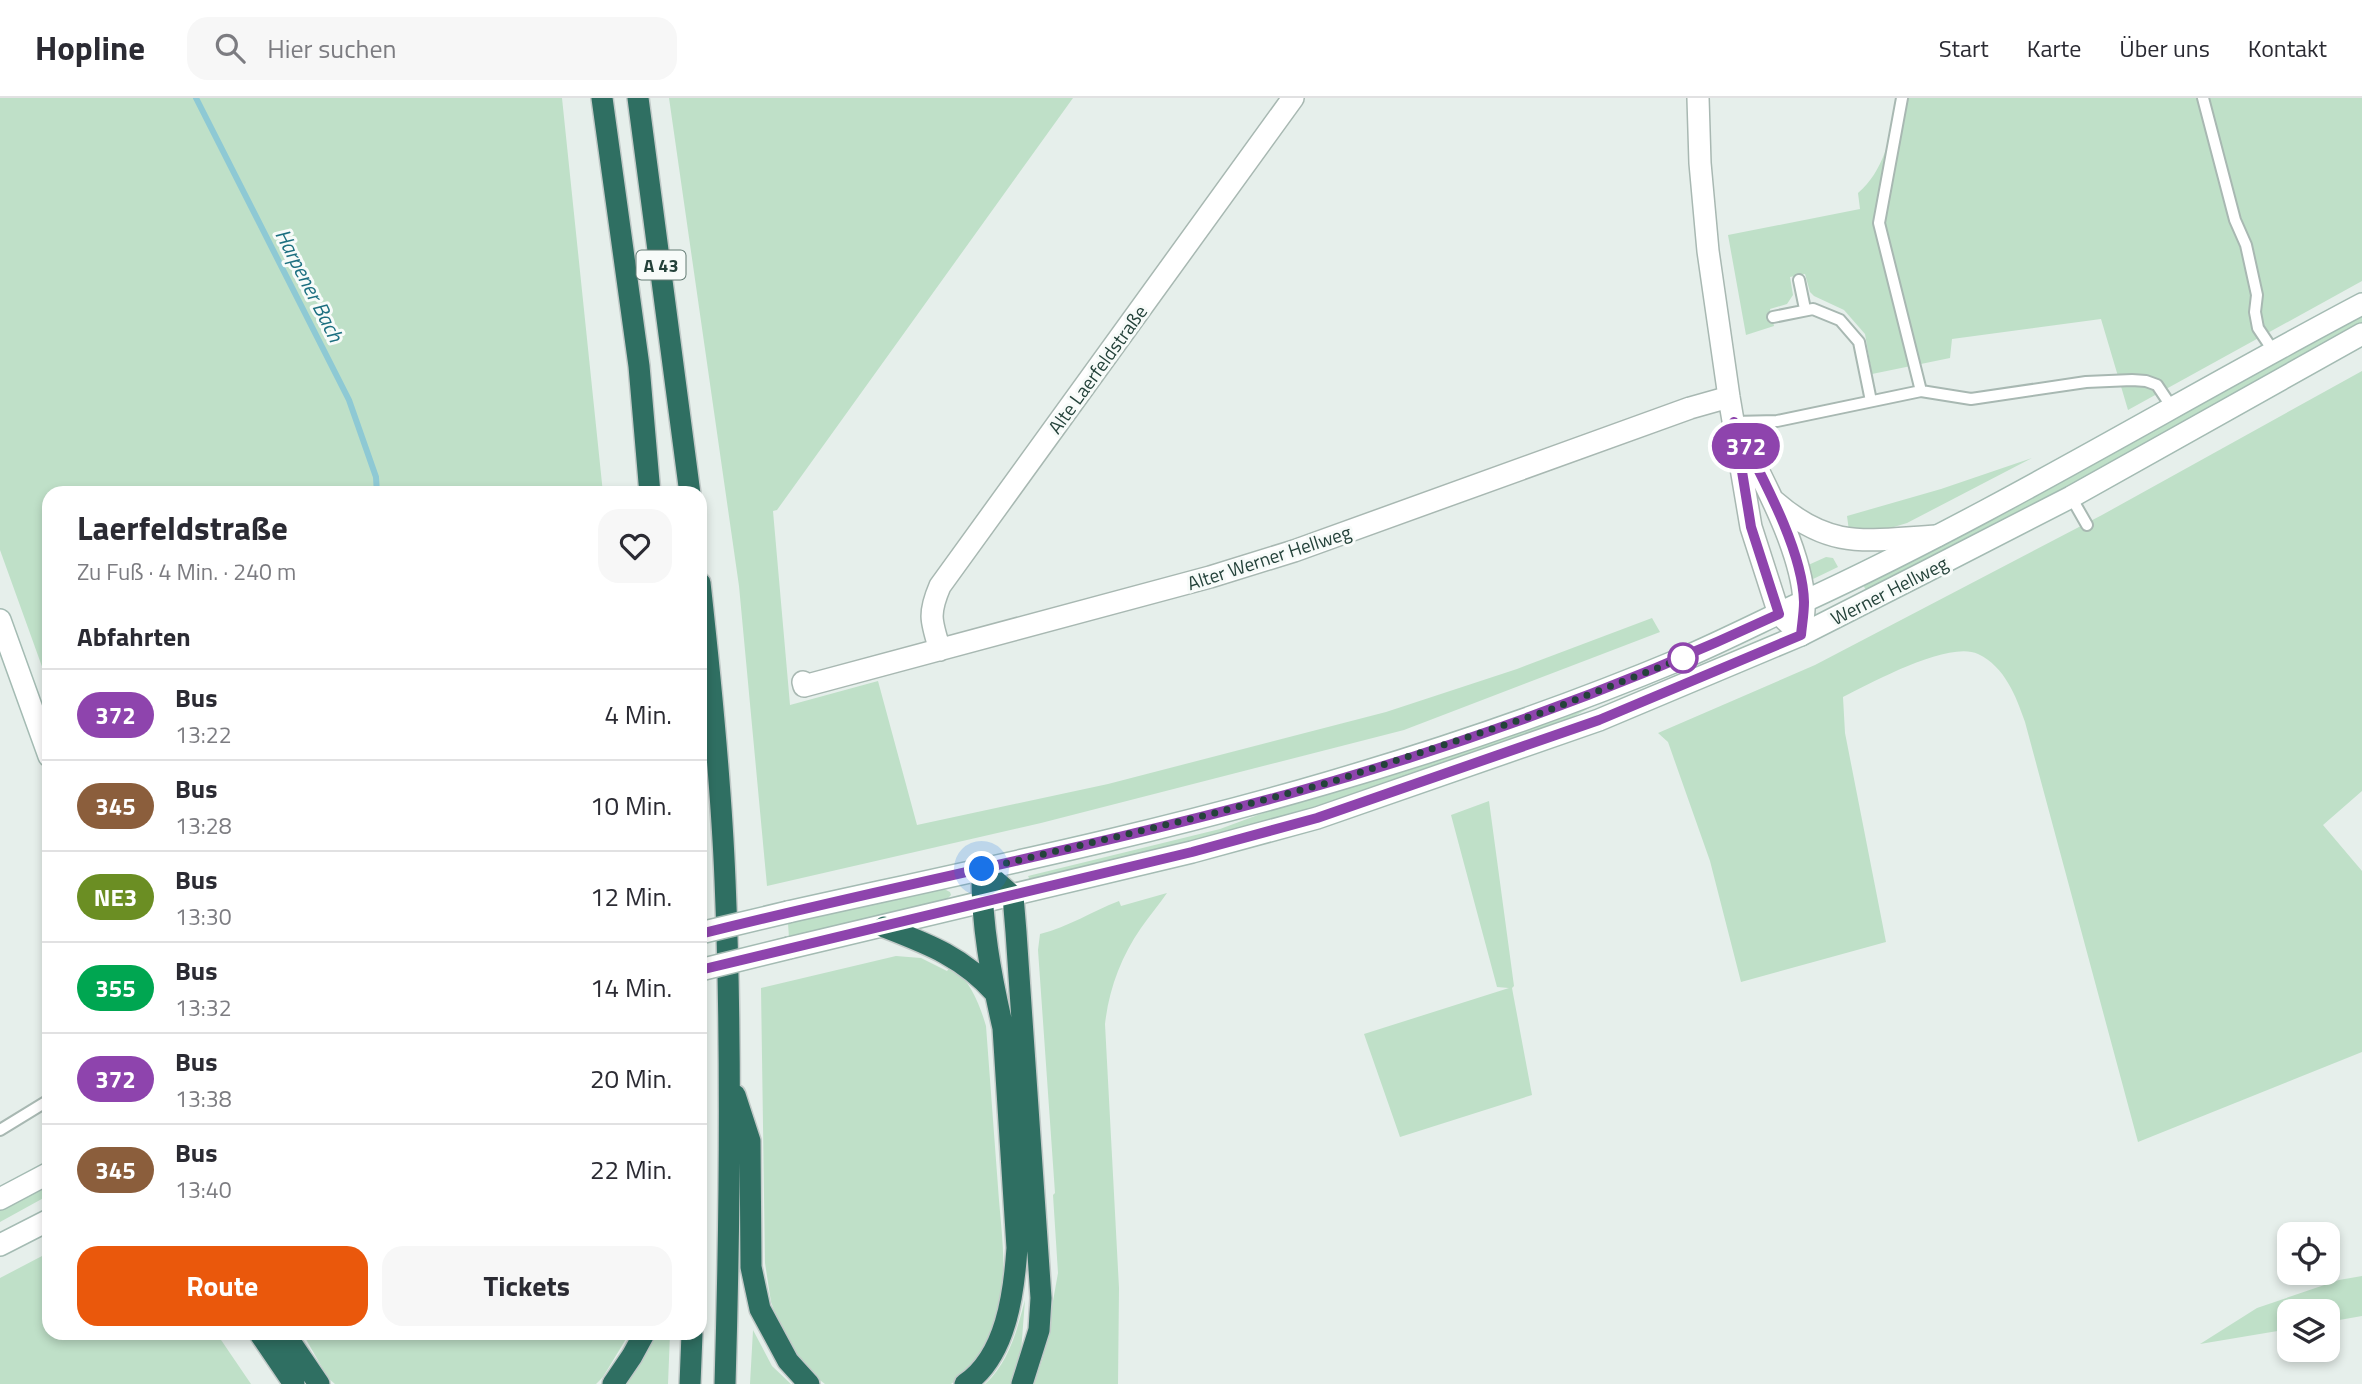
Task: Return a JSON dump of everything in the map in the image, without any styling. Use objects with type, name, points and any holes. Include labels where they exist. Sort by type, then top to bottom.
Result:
[{"type":"highway","name":"A 43","points":[[602,98],[639,366],[649,486]]},
{"type":"highway","name":"A 43","points":[[638,98],[689,486]]},
{"type":"highway","points":[[707,651],[725,880],[728,1073],[728,1291],[725,1384]]},
{"type":"highway","points":[[982,869],[1013,896],[1041,1298],[1039,1330],[1022,1384]]},
{"type":"highway","points":[[965,1384],[984,1365],[1003,1328],[1015,1280],[1017,1248],[1004,1040],[982,903],[982,869]]},
{"type":"highway","points":[[884,927],[951,954],[978,974],[995,993]]},
{"type":"highway","points":[[728,1073],[750,1141],[751,1266],[760,1309],[788,1361],[809,1384]]},
{"type":"highway","points":[[264,1340],[294,1384]]},
{"type":"highway","points":[[289,1340],[319,1384]]},
{"type":"highway","points":[[613,1384],[641,1340]]},
{"type":"highway","points":[[690,1384],[692,1340]]},
{"type":"main road","name":"Alte Laerfeldstraße","points":[[940,649],[933,627],[931,607],[940,586],[1293,98]]},
{"type":"main road","points":[[1698,98],[1700,163],[1708,251],[1751,527],[1779,614],[1801,635]]},
{"type":"main road","name":"Werner Hellweg","points":[[707,931],[982,869],[1283,796],[1544,712],[1684,658],[1939,536],[2362,304]]},
{"type":"main road","name":"Werner Hellweg","points":[[707,968],[1192,852],[1317,818],[1599,720],[1801,635],[2071,497],[2362,334]]},
{"type":"main road","name":"Alter Werner Hellweg","points":[[803,682],[804,686],[1210,577],[1294,551],[1690,408],[1729,397]]},
{"type":"main road","points":[[1734,422],[1774,501],[1796,561],[1804,601],[1801,635]]},
{"type":"main road","points":[[1774,501],[1793,518],[1813,530],[1836,537],[1872,540],[1939,536]]},
{"type":"main road","points":[[0,620],[42,731]]},
{"type":"main road","points":[[0,1199],[42,1177]]},
{"type":"main road","points":[[0,1245],[42,1224]]},
{"type":"lane","points":[[1902,98],[1879,223],[1921,391]]},
{"type":"lane","points":[[2203,98],[2235,220],[2246,245],[2257,295],[2255,312],[2258,328],[2274,352]]},
{"type":"lane","points":[[1799,280],[1805,309]]},
{"type":"lane","points":[[1773,317],[1813,309],[1840,320],[1859,342],[1871,401]]},
{"type":"lane","points":[[1734,422],[1777,421],[1921,391],[1971,399],[2086,382],[2146,381],[2157,385],[2173,409]]},
{"type":"lane","points":[[2071,497],[2087,525]]},
{"type":"lane","points":[[0,1130],[42,1104]]},
{"type":"green space","points":[[0,98],[562,98],[602,486],[42,486],[42,667],[0,550]]},
{"type":"green space","points":[[669,98],[1073,98],[777,510],[773,511],[790,705],[878,681],[917,825],[1108,784],[1386,712],[1517,669],[1652,618],[1660,632],[1404,730],[1041,823],[767,886],[739,586]]},
{"type":"green space","points":[[1897,98],[2362,98],[2362,281],[2128,410],[2101,319],[1952,339],[1950,358],[1872,374],[1865,334],[1844,310],[1810,292],[1805,274],[1790,277],[1793,295],[1787,304],[1770,309],[1774,326],[1746,335],[1728,235],[1860,209],[1858,193],[1880,164],[1899,107]]},
{"type":"green space","points":[[2362,312],[2362,327],[2154,443],[1868,594],[1861,581]]},
{"type":"green space","points":[[2362,371],[2362,791],[2323,825],[2362,871],[2362,1052],[2138,1142],[2025,722],[2013,692],[2002,674],[1978,654],[1965,651],[1910,665],[1843,697],[1845,733],[1886,942],[1741,982],[1710,861],[1668,742],[1658,733],[1815,665],[2102,515]]},
{"type":"green space","points":[[2032,458],[1907,523],[1884,530],[1849,531],[1847,516],[1941,489]]},
{"type":"green space","points":[[1826,557],[1833,558],[1838,567],[1811,580],[1806,566]]},
{"type":"green space","points":[[1769,627],[1769,630],[1747,641],[1591,707],[1547,731],[1314,808],[1220,834],[1030,880],[1028,876],[1220,829]]},
{"type":"green space","points":[[1489,801],[1514,986],[1512,988],[1532,1095],[1400,1137],[1364,1034],[1509,988],[1497,987],[1451,815]]},
{"type":"green space","points":[[944,889],[951,895],[946,900],[789,938],[788,923]]},
{"type":"green space","points":[[1167,893],[1141,928],[1122,962],[1113,986],[1105,1024],[1119,1288],[1118,1384],[1034,1384],[1043,1357],[1058,1273],[1038,950],[1040,934],[1119,901],[1121,906]]},
{"type":"green space","points":[[896,956],[921,958],[947,971],[952,965],[973,993],[986,1026],[1003,1257],[1000,1309],[983,1351],[972,1366],[951,1384],[825,1384],[808,1371],[783,1335],[771,1302],[765,1263],[761,988]]},
{"type":"green space","points":[[42,1183],[42,1199],[0,1222],[0,1205]]},
{"type":"green space","points":[[42,1256],[42,1340],[221,1340],[251,1384],[0,1384],[0,1278]]},
{"type":"green space","points":[[2362,1276],[2362,1316],[2340,1320],[2340,1299],[2283,1299],[2324,1285],[2340,1285],[2340,1280]]},
{"type":"green space","points":[[1025,1300],[1021,1352],[1011,1384],[985,1384],[1006,1356]]},
{"type":"green space","points":[[2277,1301],[2277,1331],[2200,1344],[2257,1308]]},
{"type":"green space","points":[[753,1330],[772,1366],[791,1384],[750,1384]]},
{"type":"green space","points":[[306,1340],[625,1340],[596,1384],[335,1384],[328,1378]]},
{"type":"green space","points":[[649,1340],[670,1340],[668,1384],[623,1384]]},
{"type":"waterway","name":"Harpener Bach","points":[[196,98],[349,400],[376,477],[377,486]]},
{"type":"bus line","name":"372","points":[[707,932],[1283,796],[1520,721],[1684,658],[1779,614],[1751,527],[1734,422],[1774,501],[1796,561],[1804,601],[1801,635],[1599,720],[1317,818],[1192,852],[707,968]]},
{"type":"route","points":[[982,869],[1331,782],[1544,712],[1683,658]]}]
